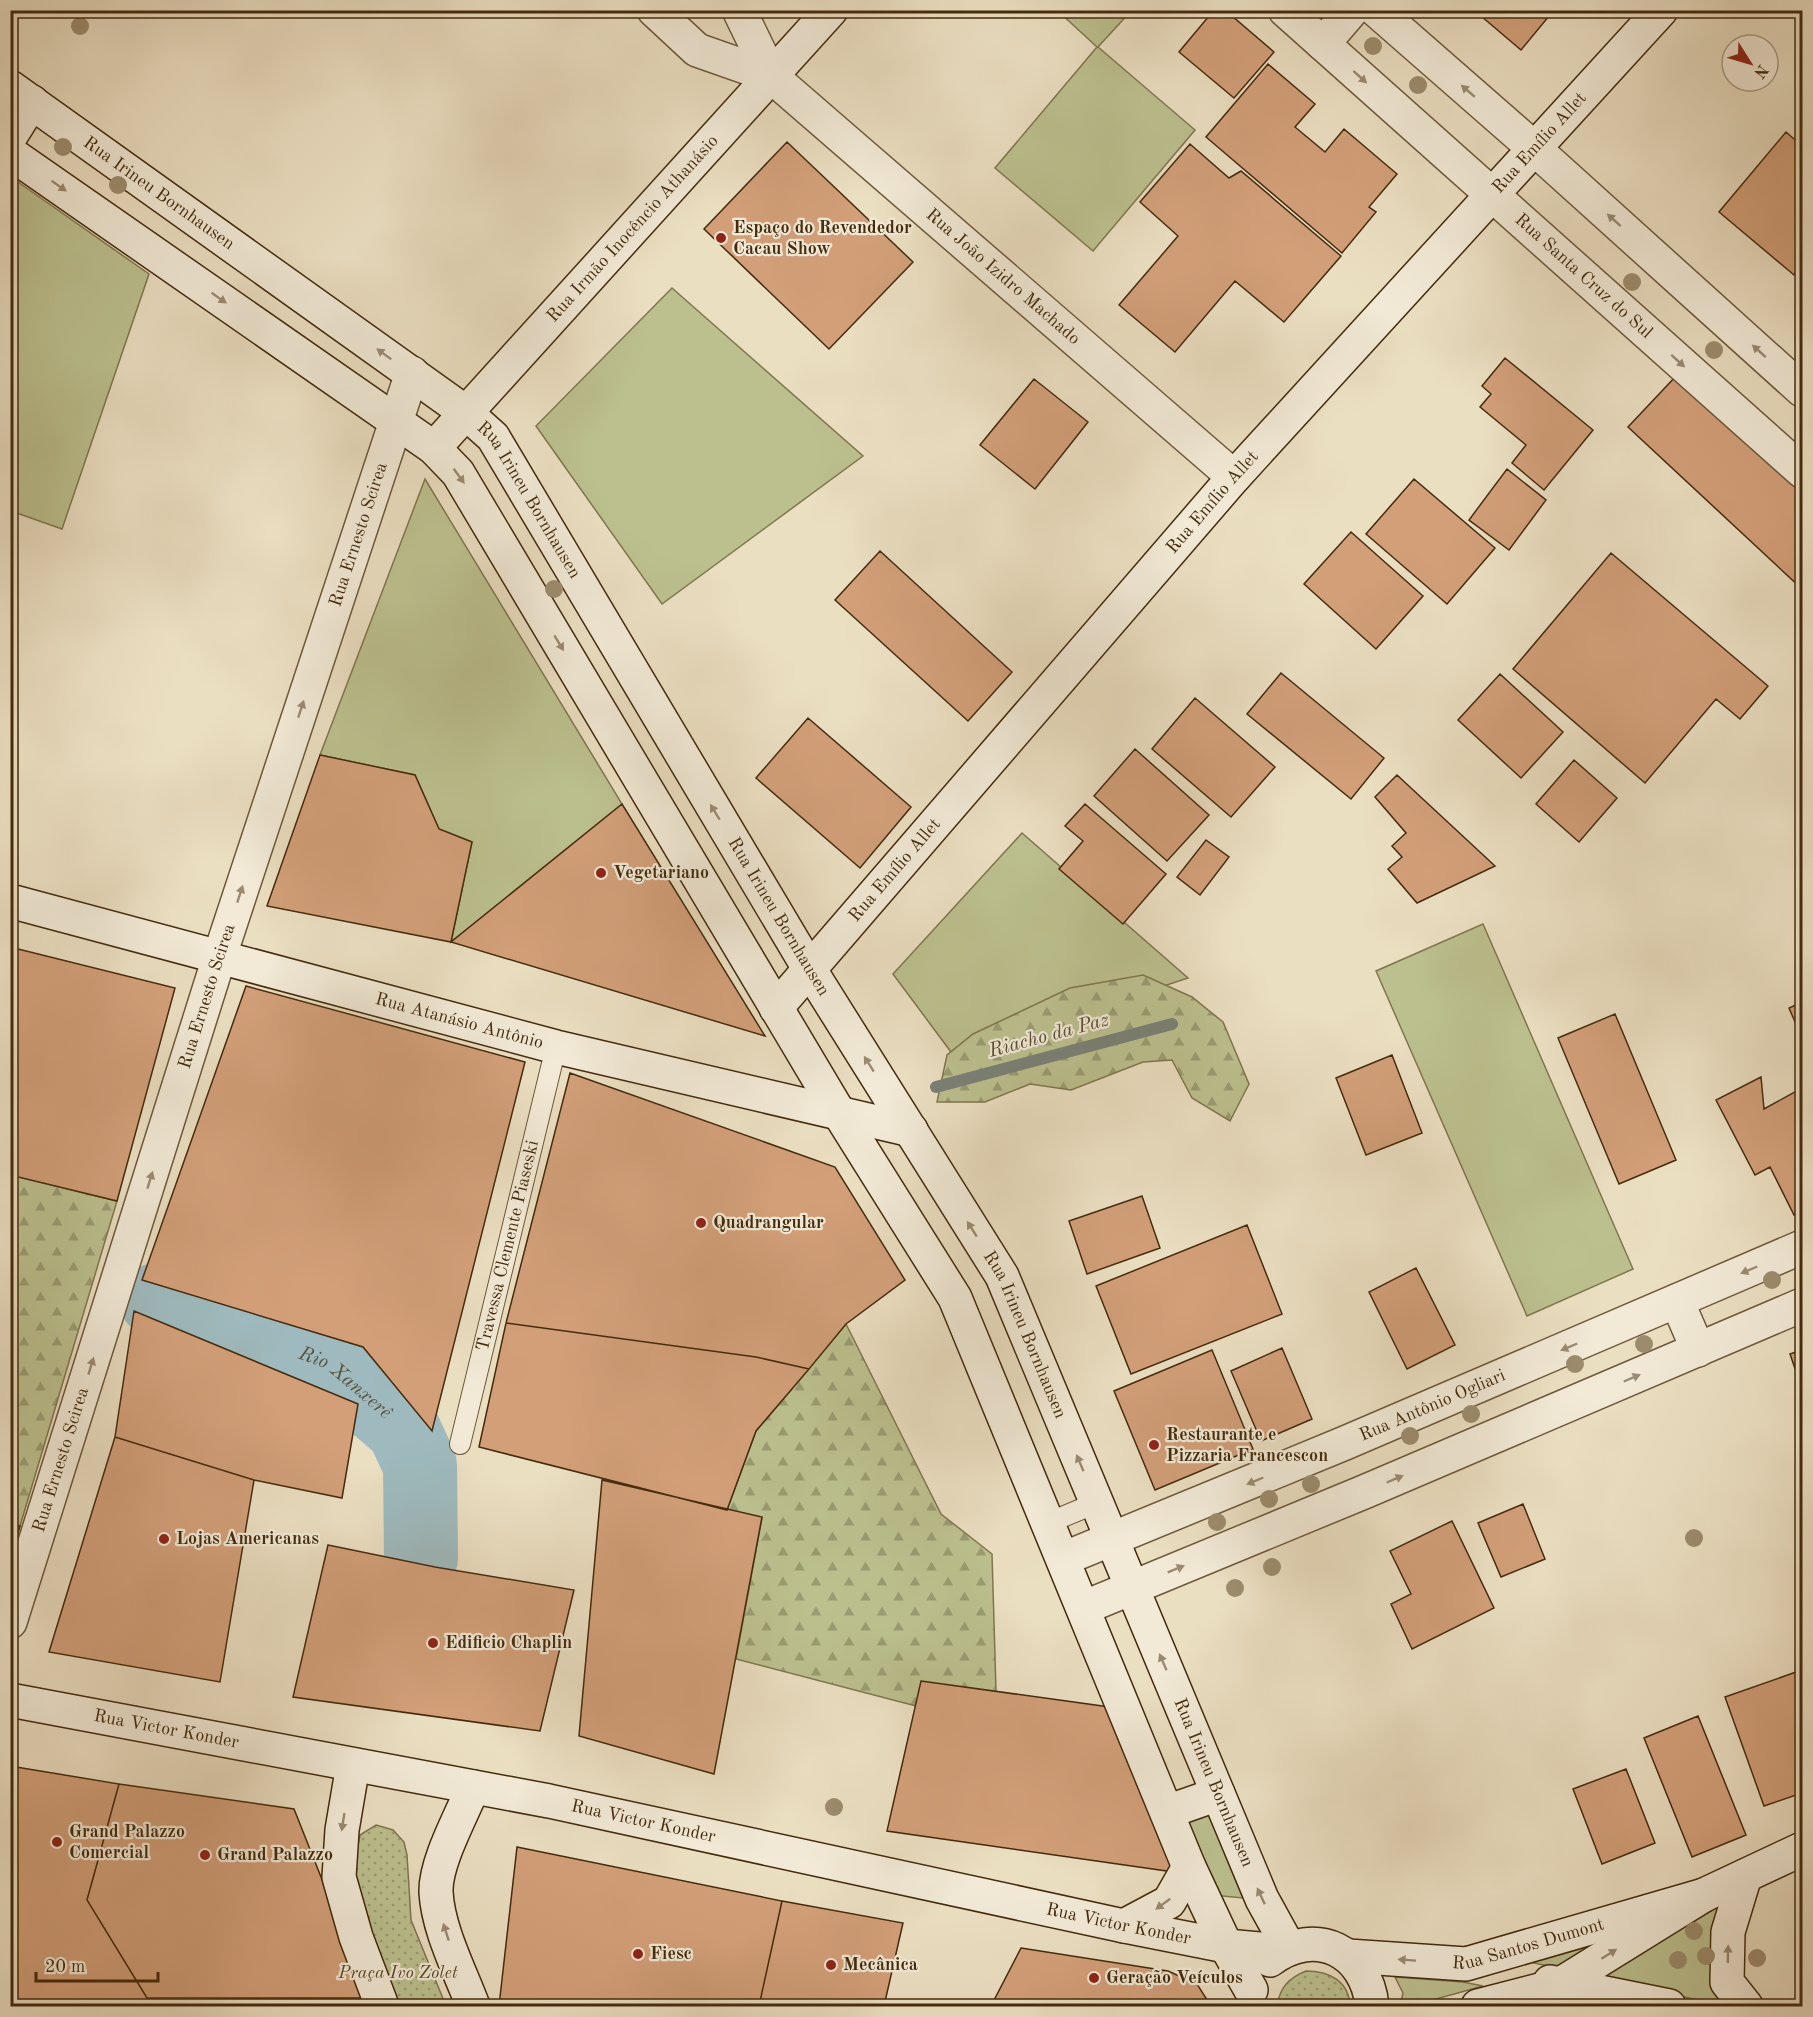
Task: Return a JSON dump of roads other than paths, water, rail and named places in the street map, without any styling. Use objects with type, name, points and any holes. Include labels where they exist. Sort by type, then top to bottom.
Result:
[{"type":"street","name":"Rua João Izidro Machado","points":[[654,10],[697,50],[771,76],[1234,477]]},
{"type":"street","name":"Rua João Izidro Machado","points":[[739,10],[771,76]]},
{"type":"street","name":"Rua Irmão Inocêncio Athanásio","points":[[434,448],[831,10]]},
{"type":"street","name":"Rua Santa Cruz do Sul","points":[[1286,10],[1803,471]]},
{"type":"street","points":[[1323,44],[1352,10]]},
{"type":"street","points":[[1376,10],[1803,390]]},
{"type":"street","name":"Rua Emílio Allet","points":[[776,1008],[1234,477],[1494,196],[1661,10]]},
{"type":"street","points":[[10,137],[21,94]]},
{"type":"street","name":"Rua Irineu Bornhausen","points":[[21,94],[412,373],[493,436],[810,970],[1002,1276],[1262,1899],[1285,1949]]},
{"type":"street","points":[[10,153],[434,448],[458,473],[839,1113],[955,1298],[1189,1867],[1250,1998]]},
{"type":"street","name":"Rua Ernesto Scirea","points":[[10,1622],[219,958],[412,373]]},
{"type":"street","points":[[603,717],[644,691]]},
{"type":"street","name":"Rua Atanásio Antônio","points":[[10,901],[556,1047],[910,1130]]},
{"type":"street","name":"Rua Antônio Ogliari","points":[[1063,1559],[1112,1541],[1345,1443],[1803,1247]]},
{"type":"street","points":[[1677,1301],[1698,1350]]},
{"type":"street","points":[[1083,1608],[1364,1492],[1803,1305]]},
{"type":"street","points":[[1502,1375],[1524,1424]]},
{"type":"street","points":[[1345,1443],[1364,1492]]},
{"type":"street","name":"Rua Victor Konder","points":[[10,1700],[473,1787],[1226,1946],[1285,1949],[1309,1944],[1329,1946],[1347,1956]]},
{"type":"street","points":[[353,1765],[342,1830],[339,1877],[356,1937],[382,2007]]},
{"type":"street","points":[[473,1787],[441,1865],[436,1890],[446,1935],[473,2007]]},
{"type":"street","points":[[1167,1812],[1218,1794]]},
{"type":"street","name":"Rua Santos Dumont","points":[[1559,1985],[1704,1895],[1803,1849]]},
{"type":"street","points":[[1124,1926],[1169,1902],[1189,1867]]},
{"type":"street","points":[[1745,1876],[1728,1932],[1727,1983],[1746,2007]]},
{"type":"street","name":"Rua Santos Dumont","points":[[1347,1956],[1466,1964],[1704,1895]]},
{"type":"street","points":[[1250,1998],[1257,1974],[1285,1949]]},
{"type":"street","points":[[1347,1956],[1362,1970],[1370,1988],[1372,2007]]},
{"type":"street","points":[[1466,1964],[1669,2007]]},
{"type":"street","points":[[1478,2007],[1559,1985]]},
{"type":"lane","name":"Travessa Clemente Piaseski","points":[[460,1444],[556,1047]]},
{"type":"lane","points":[[1048,1523],[1096,1503]]},
{"type":"waterway","name":"Riacho da Paz","points":[[936,1087],[1172,1024]]},
{"type":"waterway","name":"Rio Xanxerê","points":[[156,1300],[328,1364],[403,1428],[420,1465],[421,1558]]},
{"type":"place","name":"Espaço do Revendedor Cacau Show","points":[[721,238]]},
{"type":"place","name":"Vegetariano","points":[[601,873]]},
{"type":"place","name":"Quadrangular","points":[[701,1223]]},
{"type":"place","name":"Restaurante e Pizzaria Francescon","points":[[1154,1445]]},
{"type":"place","name":"Lojas Americanas","points":[[164,1539]]},
{"type":"place","name":"Edificio Chaplin","points":[[433,1643]]},
{"type":"place","name":"Grand Palazzo Comercial","points":[[57,1842]]},
{"type":"place","name":"Grand Palazzo","points":[[205,1855]]},
{"type":"place","name":"Fiesc","points":[[638,1954]]},
{"type":"place","name":"Mecânica","points":[[831,1965]]},
{"type":"place","name":"Geração Veículos","points":[[1094,1978]]},
{"type":"park label","name":"Praça Ivo Zolet","points":[[398,1973]]}]
